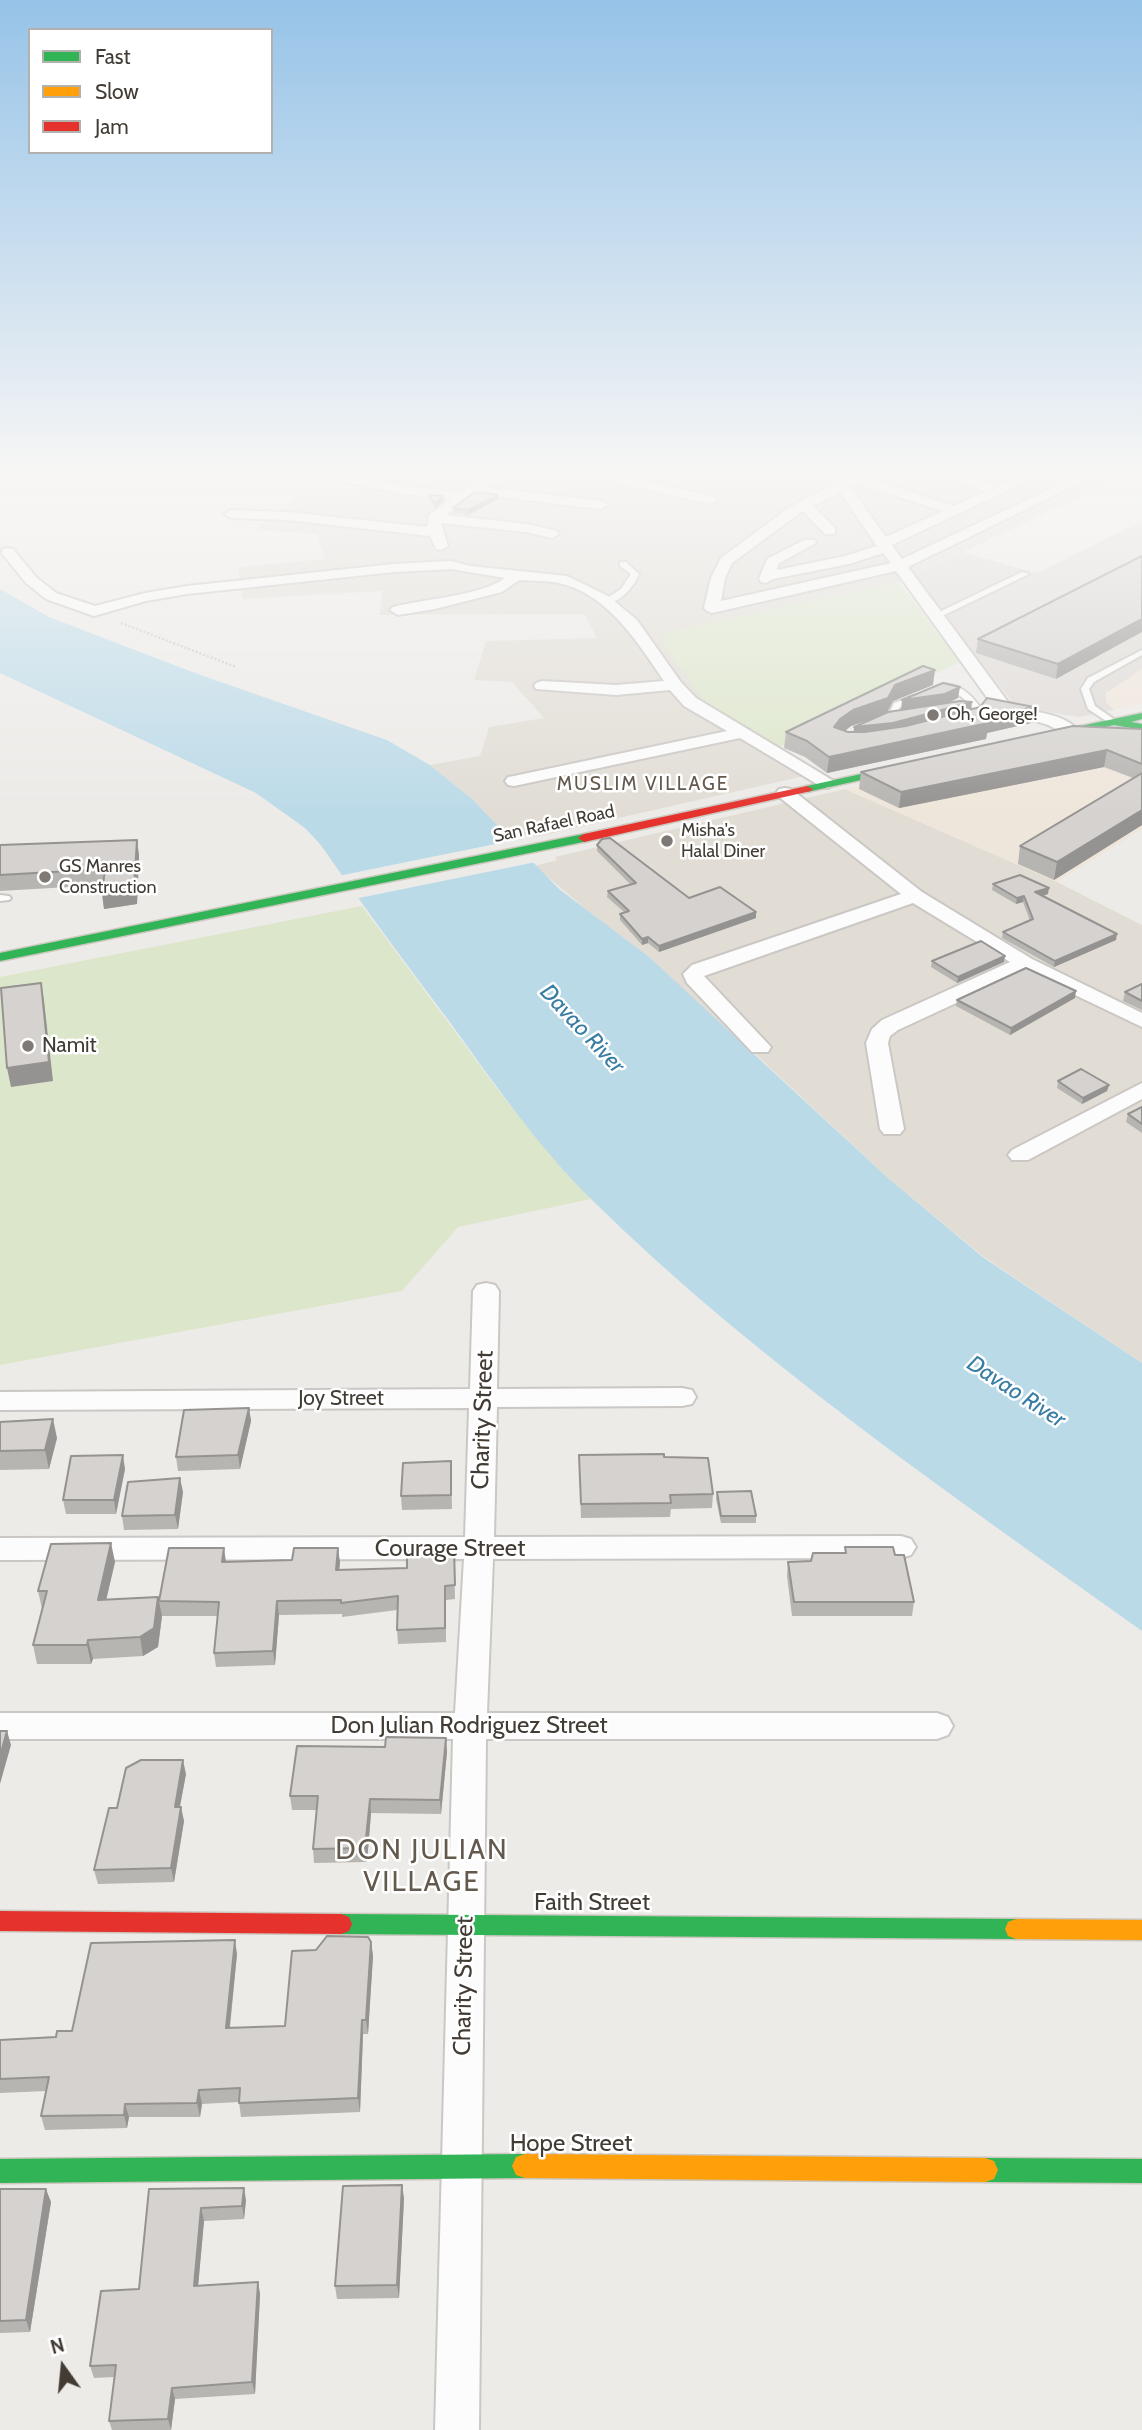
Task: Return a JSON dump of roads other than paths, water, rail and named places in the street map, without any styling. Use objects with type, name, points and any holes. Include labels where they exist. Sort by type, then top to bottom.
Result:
[{"type":"street","points":[[40,587],[51,596],[94,611],[145,597],[211,587]]},
{"type":"street","points":[[398,610],[426,608],[502,587]]},
{"type":"street","points":[[580,587],[607,602],[632,623],[674,684],[690,702],[828,783]]},
{"type":"street","points":[[716,587],[712,608],[806,587]]},
{"type":"street","points":[[764,597],[765,587]]},
{"type":"street","points":[[915,587],[935,615],[984,706],[1052,720],[1070,732]]},
{"type":"street","points":[[542,686],[567,684],[598,689],[636,690],[674,684]]},
{"type":"street","points":[[1017,743],[1142,716]]},
{"type":"street","points":[[1114,722],[1142,727]]},
{"type":"street","points":[[514,781],[741,733]]},
{"type":"street","name":"San Rafael Road","points":[[0,957],[541,847],[930,762]]},
{"type":"street","points":[[785,793],[915,896],[1025,963],[1142,1021]]},
{"type":"street","points":[[760,1047],[694,979],[693,974],[699,969],[915,896]]},
{"type":"street","points":[[892,1129],[877,1043],[880,1034],[890,1025],[1025,963]]},
{"type":"street","points":[[1020,1155],[1142,1090]]},
{"type":"street","name":"Charity Street","points":[[457,2430],[470,1726],[479,1549],[486,1291]]},
{"type":"street","name":"Joy Street","points":[[0,1401],[682,1397]]},
{"type":"street","name":"Courage Street","points":[[0,1549],[901,1547]]},
{"type":"street","name":"Don Julian Rodriguez Street","points":[[0,1727],[937,1726]]},
{"type":"street","name":"Faith Street","points":[[0,1921],[1142,1930]]},
{"type":"street","name":"Hope Street","points":[[0,2171],[461,2166],[1142,2171]]},
{"type":"lane","points":[[607,602],[628,587]]},
{"type":"lane","points":[[935,615],[996,587]]},
{"type":"lane","points":[[1114,722],[1091,708],[1085,689],[1091,680],[1142,652]]},
{"type":"lane","points":[[941,687],[959,690],[984,706],[978,715],[964,721]]},
{"type":"lane","points":[[891,718],[897,705],[930,692]]},
{"type":"lane","points":[[878,720],[902,716]]},
{"type":"water","name":"Davao River","points":[[0,589],[49,617],[195,673],[387,740],[430,765],[472,799],[559,889],[649,957],[888,1178],[984,1258],[1142,1363],[1142,1631],[929,1479],[790,1373],[656,1261],[593,1201],[517,1114],[320,844],[305,828],[256,793],[0,673]]},
{"type":"place","name":"Oh, George!","points":[[933,715]]},
{"type":"place","name":"Misha's Halal Diner","points":[[667,841]]},
{"type":"place","name":"GS Manres Construction","points":[[45,877]]},
{"type":"place","name":"Namit","points":[[28,1046]]},
{"type":"district","name":"MUSLIM VILLAGE","points":[[643,784]]},
{"type":"district","name":"DON JULIAN VILLAGE","points":[[422,1867]]}]
